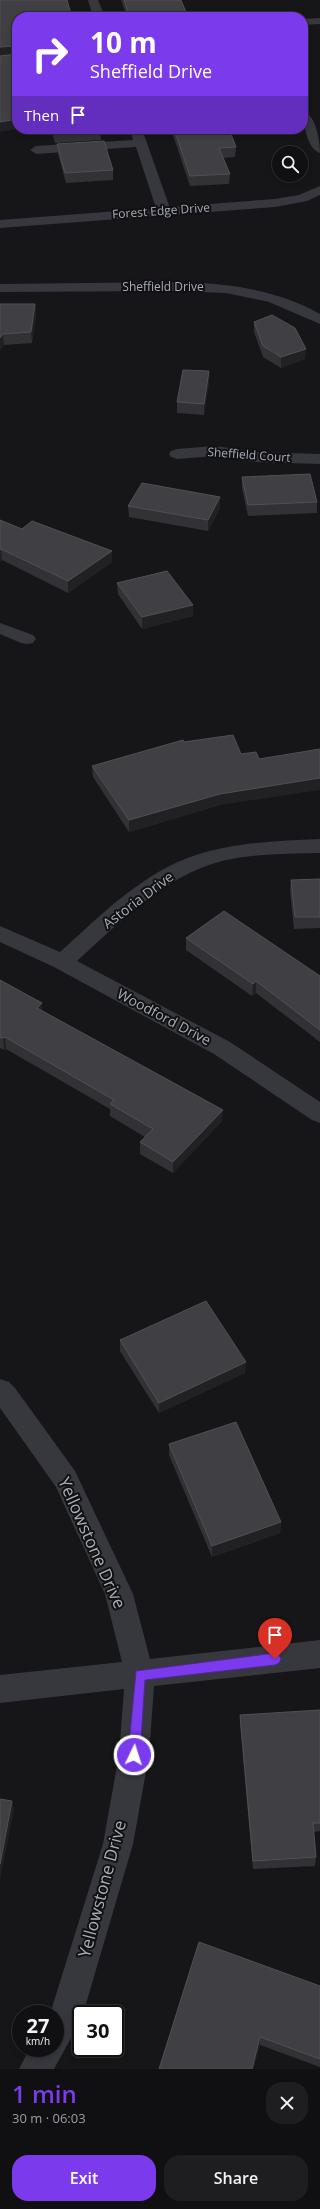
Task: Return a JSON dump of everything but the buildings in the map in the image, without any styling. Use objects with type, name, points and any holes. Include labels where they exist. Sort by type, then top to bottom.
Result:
[{"type":"street","points":[[93,0],[97,12]]},
{"type":"street","points":[[308,22],[320,21]]},
{"type":"street","points":[[308,125],[320,149]]},
{"type":"street","points":[[138,134],[164,211]]},
{"type":"street","points":[[36,150],[141,143]]},
{"type":"street","name":"Forest Edge Drive","points":[[0,224],[275,203],[302,198],[320,190]]},
{"type":"street","name":"Sheffield Drive","points":[[0,288],[183,286],[226,289],[262,295],[306,311],[320,320]]},
{"type":"street","name":"Sheffield Court","points":[[177,454],[215,451],[256,457],[320,459]]},
{"type":"street","points":[[0,628],[27,639]]},
{"type":"street","name":"Astoria Drive","points":[[62,962],[143,894],[176,872],[202,860],[252,850],[320,846]]},
{"type":"street","name":"Woodford Drive","points":[[0,933],[62,962],[222,1048],[320,1114]]},
{"type":"street","name":"Yellowstone Drive","points":[[0,1390],[6,1396],[66,1479],[119,1594],[140,1675],[134,1755],[118,1844],[64,2021]]},
{"type":"street","points":[[0,1689],[140,1675],[320,1654]]},
{"type":"street","points":[[36,2069],[43,2057]]},
{"type":"route","points":[[134,1755],[140,1675],[275,1659]]}]
